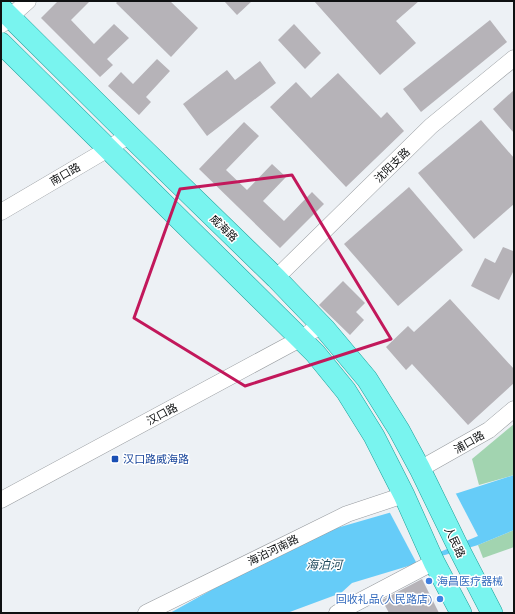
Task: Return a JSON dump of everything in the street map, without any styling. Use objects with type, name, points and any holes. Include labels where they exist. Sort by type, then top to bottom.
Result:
[{"type":"main road","name":"威海路","points":[[4,17],[129,135],[276,278],[322,325],[367,379],[399,430],[420,469]]},
{"type":"main road","points":[[1,43],[315,354],[346,391],[374,436],[404,495],[434,562],[461,613]]},
{"type":"main road","name":"人民路","points":[[420,469],[492,613]]},
{"type":"street","points":[[4,17],[28,1]]},
{"type":"street","name":"沈阳支路","points":[[276,278],[432,126],[514,58]]},
{"type":"street","name":"南口路","points":[[1,212],[129,135]]},
{"type":"street","name":"汉口路","points":[[1,500],[300,339],[322,325]]},
{"type":"street","name":"浦口路","points":[[420,469],[489,430],[514,409]]},
{"type":"street","name":"海泊河南路","points":[[146,613],[347,514],[404,495]]},
{"type":"street","points":[[337,613],[434,562]]},
{"type":"highlighted area","points":[[292,175],[391,339],[245,386],[134,318],[180,189]]},
{"type":"green space","points":[[514,424],[514,475],[479,485],[472,459]]},
{"type":"green space","points":[[514,530],[514,547],[483,558],[478,545]]},
{"type":"water","name":"海泊河","points":[[514,475],[514,530],[478,545],[352,583],[341,593],[287,613],[170,613],[309,536],[458,493]]},
{"type":"pier","points":[[455,492],[478,536],[416,562],[389,511]]},
{"type":"building","points":[[58,1],[90,1],[71,20],[94,44],[114,24],[129,38],[107,59],[113,65],[100,77],[41,18]]},
{"type":"building","points":[[118,1],[170,1],[198,28],[171,57],[116,3]]},
{"type":"building","points":[[224,1],[252,1],[237,15]]},
{"type":"building","points":[[314,1],[419,1],[396,21],[416,43],[380,75]]},
{"type":"building","points":[[490,20],[507,42],[421,112],[403,89]]},
{"type":"building","points":[[294,24],[321,53],[305,69],[278,40]]},
{"type":"building","points":[[157,59],[170,71],[146,97],[151,102],[139,115],[108,86],[121,72],[133,84]]},
{"type":"building","points":[[260,61],[276,83],[207,136],[183,104],[227,70],[235,80]]},
{"type":"building","points":[[338,73],[381,118],[387,112],[404,131],[346,187],[270,107],[296,82],[311,98]]},
{"type":"building","points":[[514,90],[514,133],[493,109]]},
{"type":"building","points":[[481,120],[514,158],[514,204],[474,239],[418,173]]},
{"type":"building","points":[[244,122],[259,136],[226,170],[247,190],[272,164],[286,177],[263,201],[284,221],[312,192],[324,204],[280,248],[199,169]]},
{"type":"building","points":[[409,187],[463,250],[398,306],[344,244]]},
{"type":"building","points":[[503,247],[513,251],[514,249],[514,272],[499,300],[471,286],[485,258],[495,263]]},
{"type":"building","points":[[343,281],[365,303],[356,312],[364,320],[350,335],[319,305]]},
{"type":"building","points":[[450,299],[514,369],[514,383],[468,425],[412,364],[406,370],[386,347],[408,326],[414,332]]},
{"type":"building","points":[[422,579],[439,613],[389,613],[382,600]]},
{"type":"place","name":"汉口路威海路","points":[[115,459]]},
{"type":"place","name":"海昌医疗器械","points":[[429,581]]},
{"type":"place","name":"回收礼品(人民路店)","points":[[440,599]]}]
